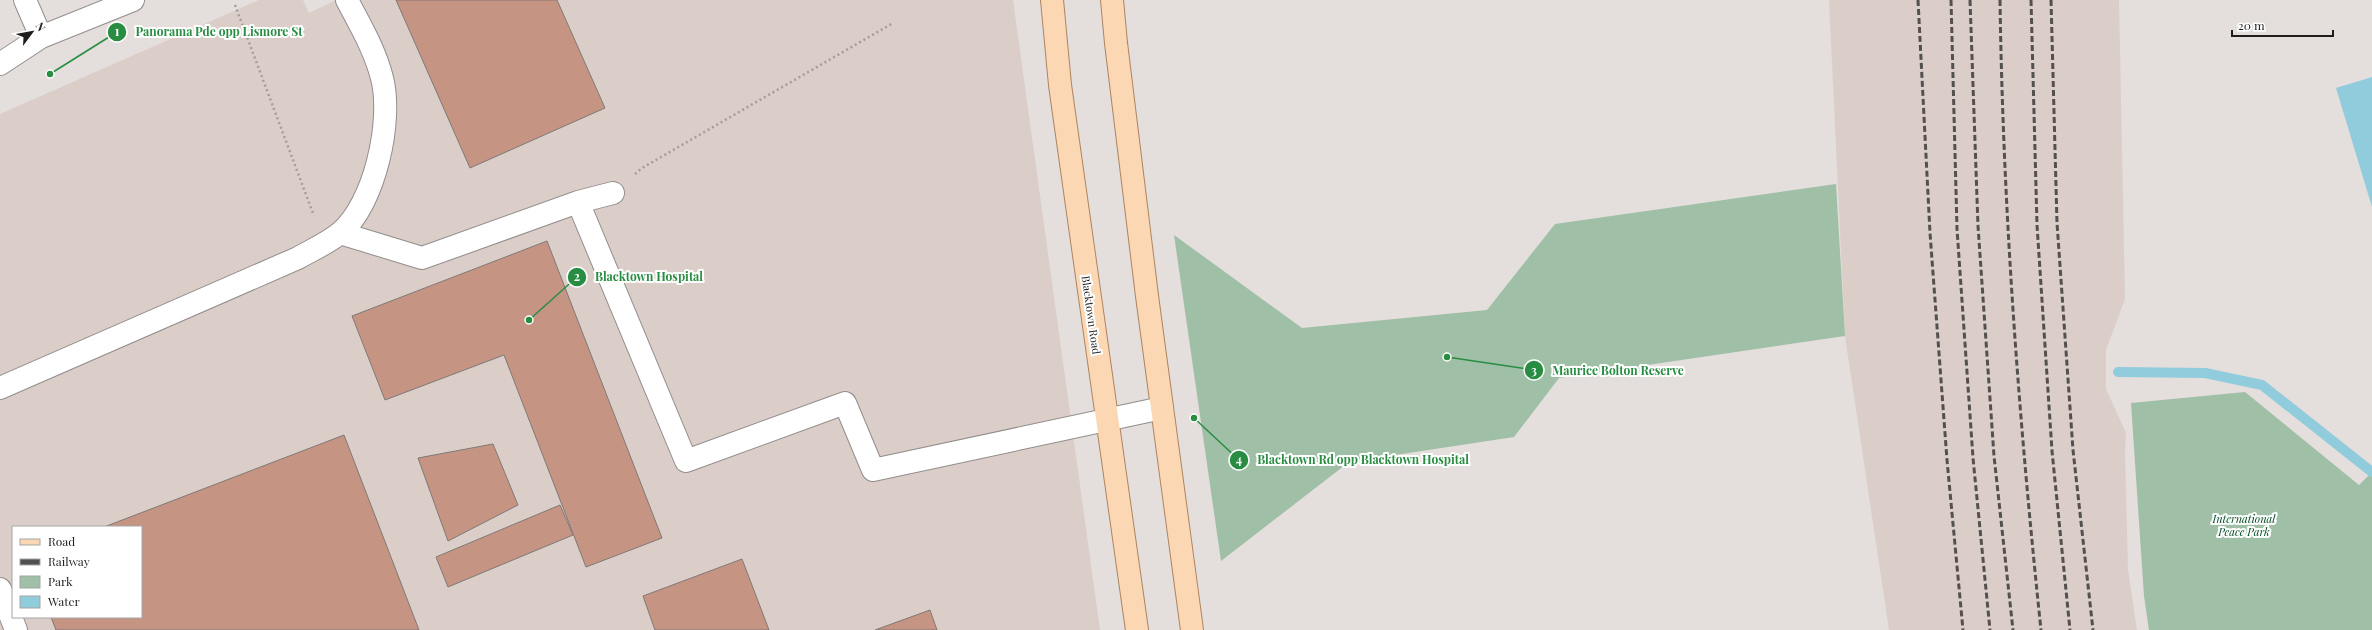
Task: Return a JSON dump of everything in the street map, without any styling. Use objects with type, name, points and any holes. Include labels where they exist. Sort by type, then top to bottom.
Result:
[{"type":"main road","name":"Blacktown Road","points":[[1052,0],[1061,93],[1106,420],[1137,630]]},
{"type":"main road","points":[[1112,0],[1116,43],[1162,408],[1192,630]]},
{"type":"street","points":[[25,0],[41,37]]},
{"type":"street","points":[[0,64],[41,37],[133,0]]},
{"type":"street","points":[[0,388],[298,258],[340,233],[361,208],[370,187],[378,164],[385,112],[382,79],[371,48],[348,0]]},
{"type":"street","points":[[340,233],[422,258],[578,202],[613,193]]},
{"type":"street","points":[[578,202],[686,461],[845,402],[873,470],[1162,408]]},
{"type":"street","points":[[0,589],[16,630]]},
{"type":"path","points":[[235,5],[315,221]]},
{"type":"path","points":[[613,193],[642,168],[893,23]]},
{"type":"shaded area","points":[[259,0],[303,0],[309,13],[336,0],[1013,0],[1100,630],[0,630],[0,114]]},
{"type":"shaded area","points":[[1829,0],[2119,0],[2125,299],[2106,350],[2106,389],[2126,433],[2125,452],[2128,570],[2137,630],[1889,630],[1845,336]]},
{"type":"green space","points":[[1836,184],[1845,336],[1559,378],[1514,437],[1349,462],[1221,561],[1174,235],[1302,328],[1487,310],[1555,224]]},
{"type":"green space","name":"International Peace Park","points":[[2245,392],[2359,485],[2372,472],[2372,630],[2149,630],[2144,596],[2131,403]]},
{"type":"water","points":[[2372,77],[2372,207],[2336,88]]},
{"type":"building","points":[[396,0],[557,0],[605,108],[470,168]]},
{"type":"building","points":[[547,241],[662,538],[586,567],[504,355],[385,400],[352,316]]},
{"type":"building","points":[[344,435],[419,630],[56,630],[51,618],[142,618],[142,526],[107,526]]},
{"type":"building","points":[[493,444],[518,505],[448,541],[418,458]]},
{"type":"building","points":[[560,505],[573,535],[448,587],[436,557]]},
{"type":"building","points":[[742,559],[769,630],[655,630],[643,596]]},
{"type":"building","points":[[930,610],[937,630],[875,630]]},
{"type":"waterway","points":[[2118,372],[2205,373],[2262,385],[2372,472]]},
{"type":"railway","points":[[1918,0],[1930,233],[1947,460],[1963,630]]},
{"type":"railway","points":[[1951,0],[1957,229],[1973,458],[1990,630]]},
{"type":"railway","points":[[1970,0],[1978,226],[1994,456],[2013,630]]},
{"type":"railway","points":[[2000,0],[2008,237],[2013,315],[2041,630]]},
{"type":"railway","points":[[2031,0],[2037,225],[2052,451],[2070,630]]},
{"type":"railway","points":[[2051,0],[2057,223],[2073,450],[2093,630]]},
{"type":"place","name":"Panorama Pde opp Lismore St","points":[[50,74]]},
{"type":"place","name":"Blacktown Hospital","points":[[529,320]]},
{"type":"place","name":"Maurice Bolton Reserve","points":[[1447,357]]},
{"type":"place","name":"Blacktown Rd opp Blacktown Hospital","points":[[1194,418]]}]
